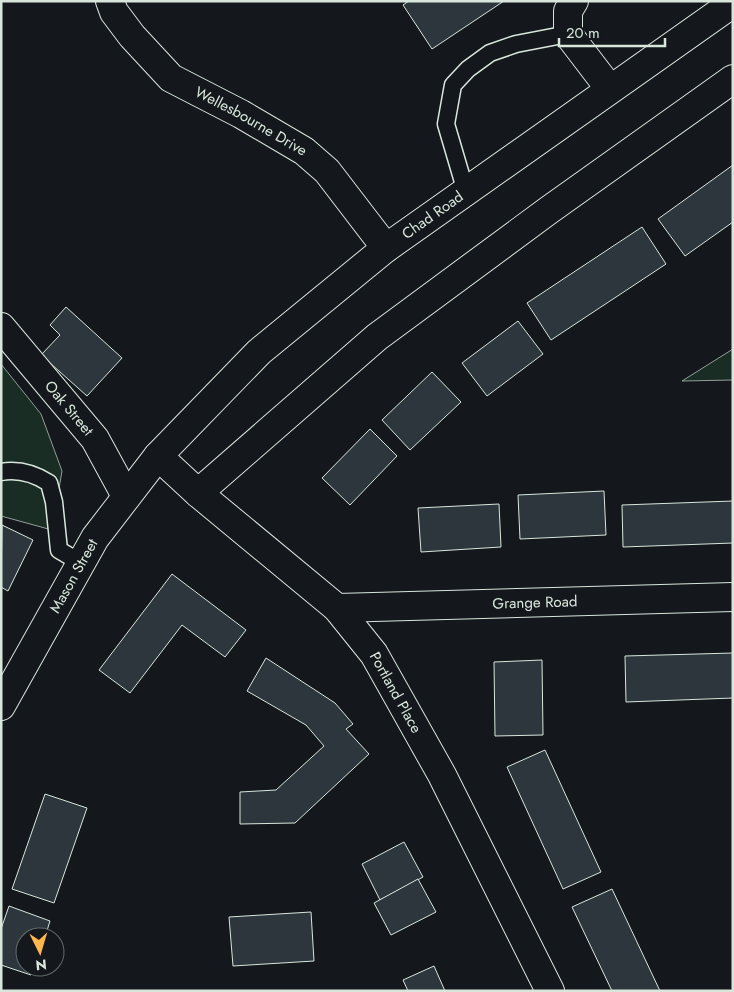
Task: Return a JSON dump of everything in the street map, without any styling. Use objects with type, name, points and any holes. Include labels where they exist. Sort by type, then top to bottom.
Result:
[{"type":"street","name":"Wellesbourne Drive","points":[[110,1],[114,12],[132,36],[171,78],[241,114],[304,151],[328,171],[386,248]]},
{"type":"street","points":[[574,1],[568,11],[568,34],[610,89]]},
{"type":"street","name":"Chad Road","points":[[158,456],[258,352],[386,248],[733,3]]},
{"type":"street","points":[[198,493],[378,337],[549,210],[733,79]]},
{"type":"street","name":"Oak Street","points":[[1,327],[95,439],[126,496]]},
{"type":"street","name":"Portland Place","points":[[158,456],[198,493],[337,608],[374,654],[442,775],[550,991]]},
{"type":"street","name":"Mason Street","points":[[1,706],[95,538],[158,456]]},
{"type":"street","name":"Grange Road","points":[[337,608],[733,597]]},
{"type":"lane","points":[[466,192],[446,124],[453,85],[468,68],[490,53],[516,44],[568,34]]},
{"type":"lane","points":[[1,472],[8,471],[36,475],[49,483],[54,502],[59,550],[81,563]]},
{"type":"green space","points":[[733,349],[733,380],[682,381]]},
{"type":"green space","points":[[1,364],[41,414],[62,471],[52,530],[1,516]]},
{"type":"building","points":[[409,1],[504,1],[432,49],[403,5]]},
{"type":"building","points":[[733,165],[733,222],[685,256],[658,219]]},
{"type":"building","points":[[642,227],[666,264],[551,340],[527,303]]},
{"type":"building","points":[[66,307],[122,358],[87,396],[41,355],[60,335],[50,325]]},
{"type":"building","points":[[518,321],[543,354],[487,396],[462,363]]},
{"type":"building","points":[[432,372],[461,402],[410,450],[382,420]]},
{"type":"building","points":[[370,429],[397,456],[350,505],[322,478]]},
{"type":"building","points":[[604,491],[606,535],[520,539],[518,495]]},
{"type":"building","points":[[733,501],[733,543],[623,547],[622,505]]},
{"type":"building","points":[[499,504],[501,547],[421,552],[418,508]]},
{"type":"building","points":[[2,525],[33,540],[8,591],[1,587]]},
{"type":"building","points":[[172,574],[246,630],[225,657],[182,625],[130,693],[99,670]]},
{"type":"building","points":[[733,653],[733,698],[626,702],[625,656]]},
{"type":"building","points":[[266,658],[335,703],[353,724],[346,729],[369,754],[295,823],[240,824],[240,792],[276,790],[324,746],[306,725],[247,691]]},
{"type":"building","points":[[542,660],[543,735],[495,736],[494,662]]},
{"type":"building","points":[[545,750],[601,872],[563,889],[507,767]]},
{"type":"building","points":[[45,794],[87,808],[54,903],[12,889]]},
{"type":"building","points":[[404,842],[423,877],[380,900],[362,864]]},
{"type":"building","points":[[418,879],[436,912],[391,935],[374,903]]},
{"type":"building","points":[[612,889],[660,991],[612,991],[572,907]]},
{"type":"building","points":[[9,906],[50,921],[48,927],[15,927],[15,970],[1,965],[1,929]]},
{"type":"building","points":[[311,912],[314,961],[233,966],[229,917]]},
{"type":"building","points":[[434,966],[445,991],[408,991],[403,980]]}]
